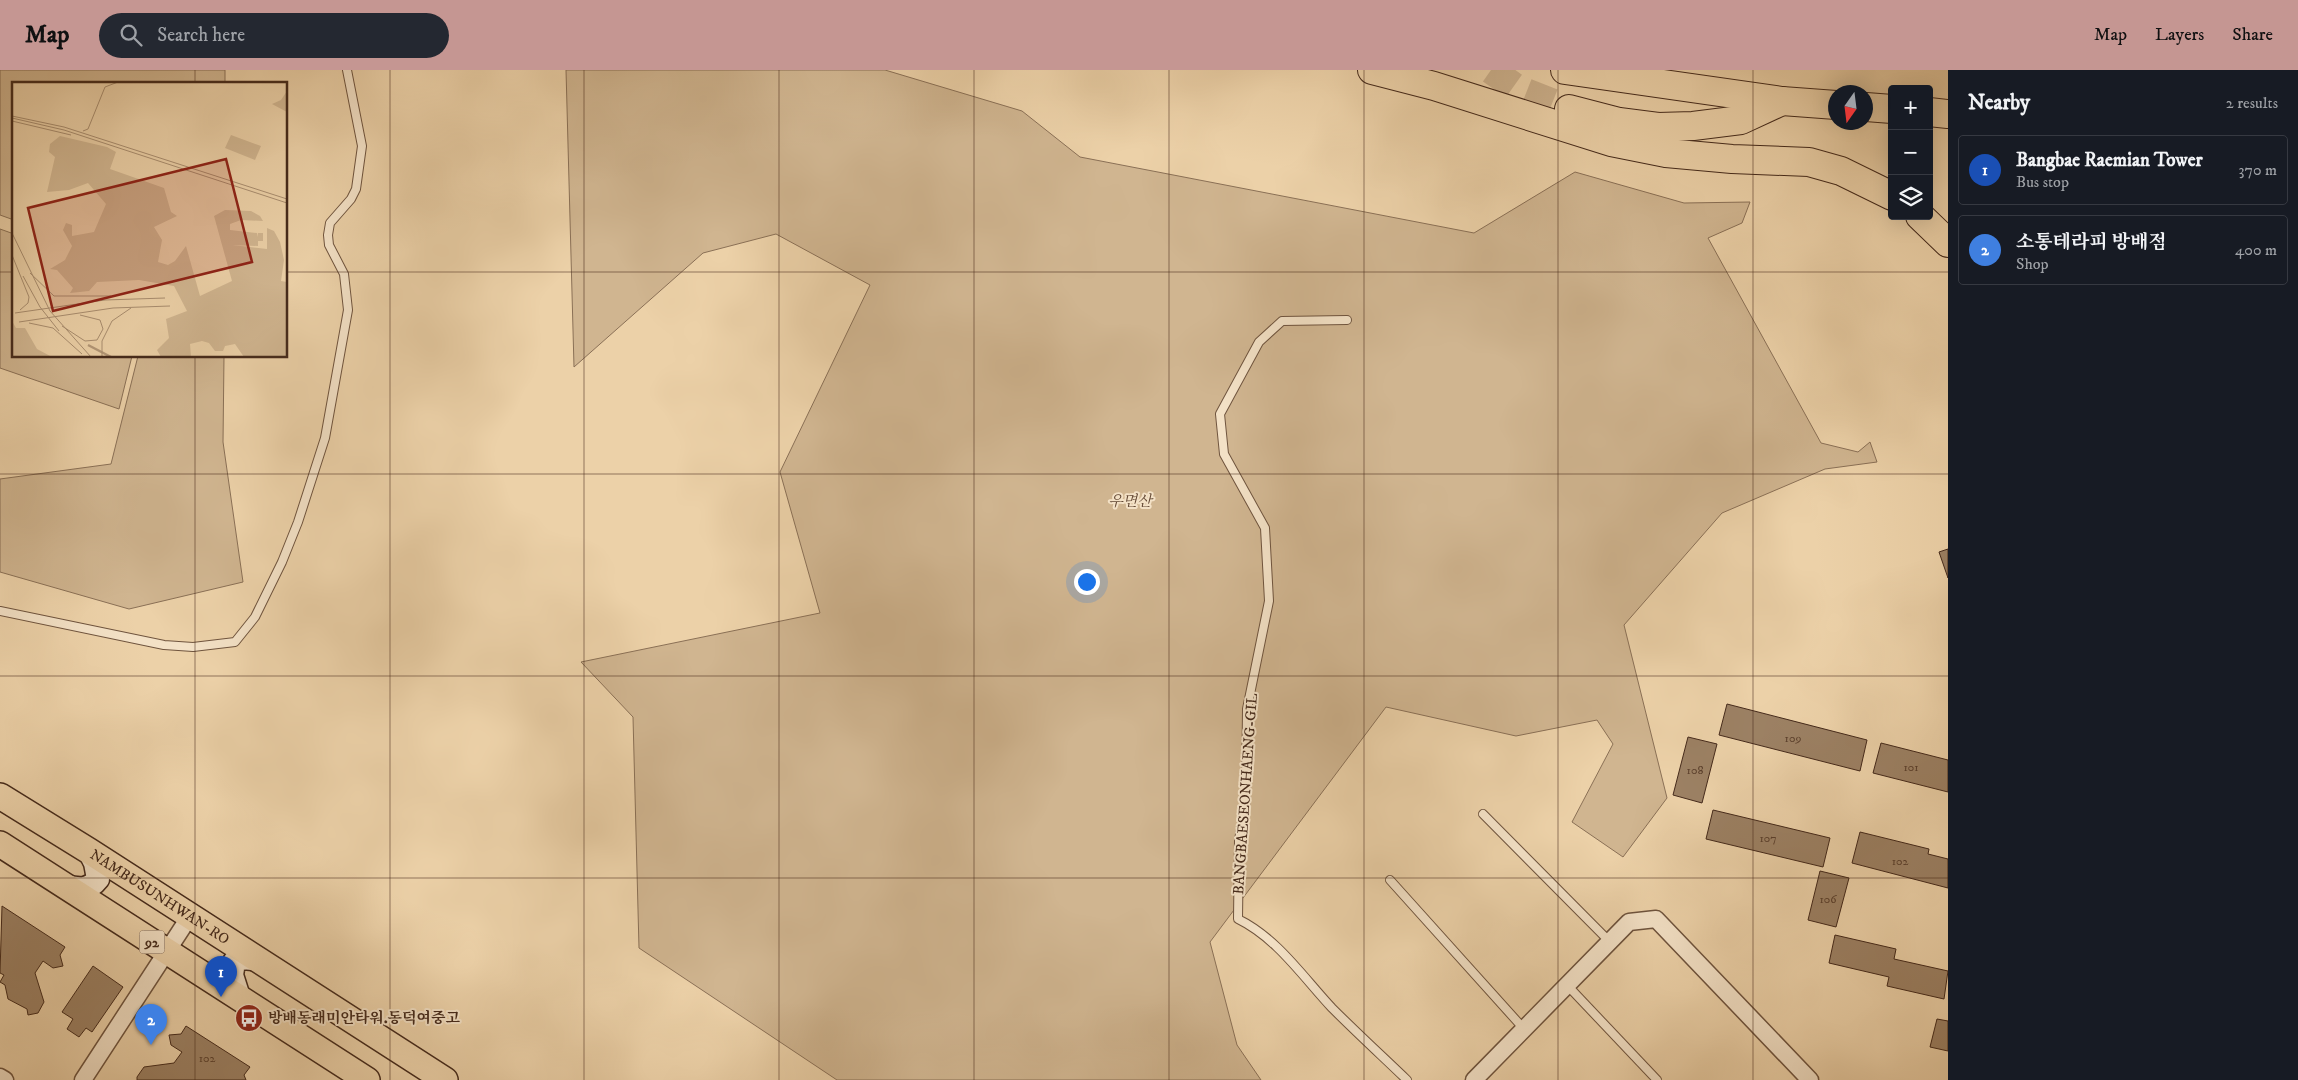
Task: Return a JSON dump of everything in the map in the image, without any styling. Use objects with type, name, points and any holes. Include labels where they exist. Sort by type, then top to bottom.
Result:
[{"type":"highway","points":[[1372,70],[1434,86],[1611,142],[1666,153],[1732,159],[1809,162],[1841,172],[1888,194]]},
{"type":"highway","points":[[1566,70],[1782,101],[1828,104]]},
{"type":"highway","points":[[1569,109],[1620,122],[1658,127],[1694,126],[1741,120],[1782,101]]},
{"type":"highway","points":[[1873,108],[1888,109]]},
{"type":"highway","points":[[1933,112],[1948,114]]},
{"type":"highway","points":[[1924,220],[1948,243]]},
{"type":"main road","name":"NAMBUSUNHWAN-RO","points":[[0,796],[89,850],[445,1080]]},
{"type":"main road","name":"92","points":[[0,844],[367,1080]]},
{"type":"main road","points":[[65,886],[75,889],[88,888],[98,879],[95,863],[89,850]]},
{"type":"main road","points":[[239,997],[232,975],[234,962],[238,959],[248,958],[259,960]]},
{"type":"street","points":[[83,1080],[190,916]]},
{"type":"street","points":[[1474,1080],[1629,922],[1656,919],[1810,1080]]},
{"type":"street","points":[[0,1077],[5,1080]]},
{"type":"lane","points":[[0,611],[164,645],[193,647],[235,642],[255,617],[282,562],[298,522],[326,438],[345,327],[348,294],[344,274],[329,245],[328,235],[330,223],[351,199],[356,189],[362,157],[362,146],[347,70]]},
{"type":"lane","name":"BANGBAESEONHAENG-GIL","points":[[1347,320],[1282,322],[1259,342],[1220,414],[1224,454],[1265,528],[1269,600],[1247,709],[1246,800],[1239,840],[1238,919],[1251,926],[1296,966],[1332,1007],[1407,1080]]},
{"type":"lane","points":[[1483,814],[1610,942]]},
{"type":"lane","points":[[1390,880],[1524,1029]]},
{"type":"lane","points":[[1567,985],[1657,1080]]},
{"type":"green space","points":[[0,70],[225,70],[225,82],[12,82],[12,219],[0,215]]},
{"type":"green space","name":"우면산","points":[[566,70],[885,70],[1022,111],[1080,157],[1474,233],[1575,172],[1684,203],[1750,202],[1742,223],[1708,238],[1821,443],[1858,452],[1870,442],[1877,462],[1825,469],[1722,513],[1624,625],[1667,798],[1623,857],[1572,822],[1613,744],[1597,720],[1516,736],[1386,707],[1210,942],[1237,1045],[1261,1080],[837,1080],[639,948],[633,717],[581,662],[820,613],[780,472],[870,285],[776,234],[703,253],[574,367]]},
{"type":"green space","points":[[0,229],[12,233],[12,358],[132,358],[119,409],[0,368]]},
{"type":"green space","points":[[138,358],[224,358],[223,442],[243,582],[129,609],[0,572],[0,479],[111,464]]},
{"type":"building","points":[[1948,549],[1948,578],[1939,552]]},
{"type":"building","points":[[1727,704],[1867,740],[1860,771],[1719,735]]},
{"type":"building","points":[[1688,737],[1717,744],[1702,803],[1673,795]]},
{"type":"building","points":[[1881,743],[1948,760],[1948,792],[1873,773]]},
{"type":"building","points":[[1713,810],[1830,838],[1823,867],[1706,839]]},
{"type":"building","points":[[1860,832],[1929,849],[1928,854],[1948,859],[1948,888],[1852,863]]},
{"type":"building","points":[[1820,871],[1849,878],[1836,927],[1808,920]]},
{"type":"building","points":[[2,906],[65,947],[60,955],[63,966],[53,968],[43,961],[35,973],[44,1002],[38,1013],[28,1015],[27,1009],[8,999],[5,985],[0,982],[4,975],[0,973]]},
{"type":"building","points":[[1835,935],[1896,949],[1894,959],[1948,971],[1944,999],[1887,986],[1889,977],[1829,963]]},
{"type":"building","points":[[93,966],[123,987],[92,1032],[86,1028],[79,1037],[67,1029],[73,1019],[62,1012]]},
{"type":"building","points":[[1937,1019],[1948,1021],[1948,1051],[1930,1047]]},
{"type":"building","points":[[186,1026],[250,1067],[244,1075],[246,1080],[137,1080],[144,1067],[174,1063],[182,1052],[171,1045],[169,1035],[181,1034]]},
{"type":"tunnel","points":[[1491,70],[1518,89],[1569,109]]},
{"type":"place","name":"Bangbae Raemian Tower","points":[[221,997]]},
{"type":"place","name":"방배동래미안타워.동덕여중고","points":[[249,1018]]},
{"type":"place","name":"소통테라피 방배점","points":[[151,1045]]}]
